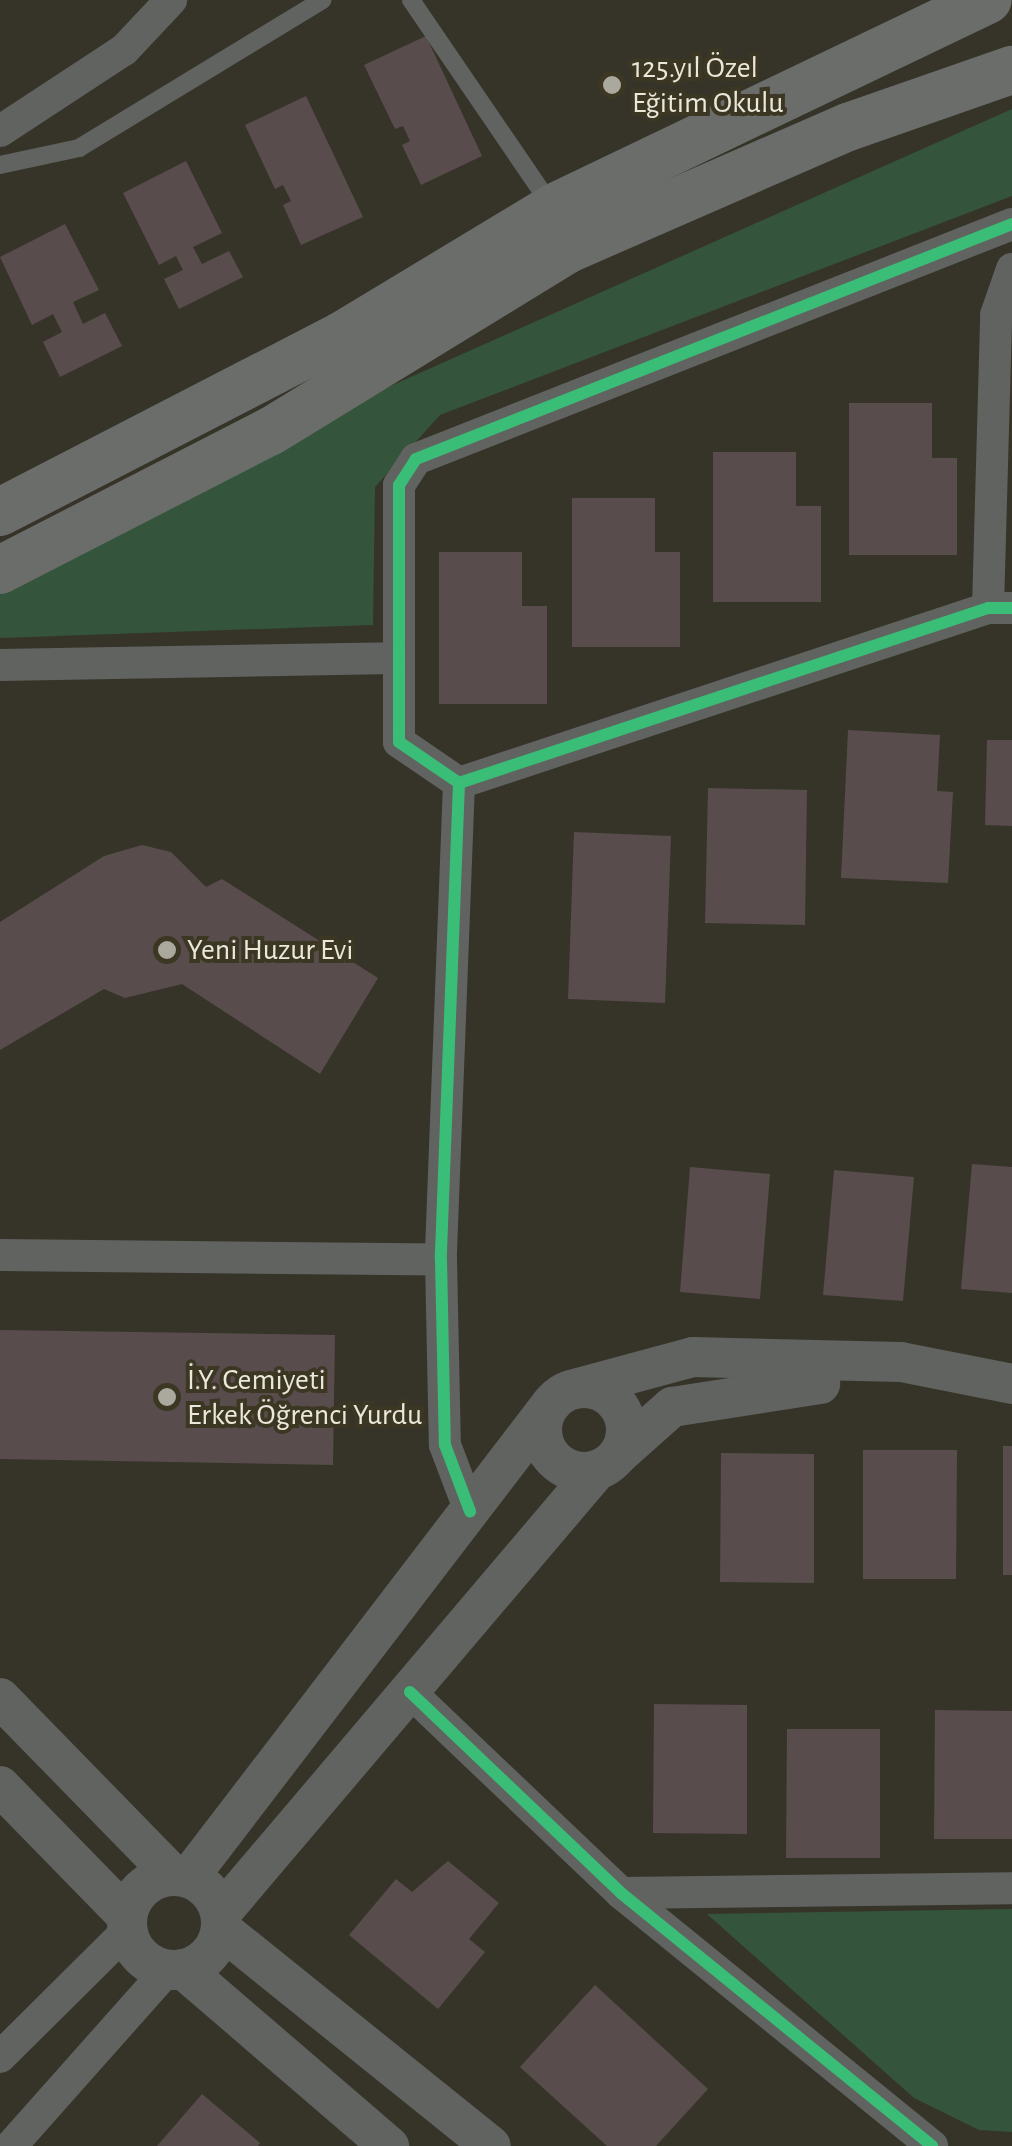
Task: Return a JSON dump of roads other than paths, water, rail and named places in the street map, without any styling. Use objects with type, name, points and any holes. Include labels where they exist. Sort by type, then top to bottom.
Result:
[{"type":"main road","points":[[0,512],[341,336],[553,208],[988,0]]},
{"type":"main road","points":[[0,570],[271,431],[566,250],[848,127],[1012,70]]},
{"type":"street","points":[[0,131],[124,50],[171,0]]},
{"type":"street","points":[[459,784],[399,742],[394,658],[399,485],[416,459],[1012,224]]},
{"type":"street","points":[[459,784],[1000,608],[996,315],[1012,270]]},
{"type":"street","points":[[0,664],[394,658]]},
{"type":"street","points":[[459,784],[441,1260],[445,1444],[470,1510]]},
{"type":"street","points":[[0,1255],[441,1260]]},
{"type":"street","points":[[0,2056],[127,1923],[142,1888],[181,1876],[545,1412],[578,1388],[693,1357],[901,1362],[1012,1384]]},
{"type":"street","points":[[12,2146],[175,1970],[209,1955],[221,1921],[410,1692],[608,1462],[672,1407],[783,1383],[1012,1384]]},
{"type":"street","points":[[578,1388],[616,1402],[626,1427],[608,1462]]},
{"type":"street","points":[[545,1412],[548,1452],[570,1470],[608,1462]]},
{"type":"street","points":[[410,1692],[622,1894],[932,2146]]},
{"type":"street","points":[[0,1698],[181,1876],[221,1921],[491,2146]]},
{"type":"street","points":[[0,1786],[127,1923],[142,1957],[175,1970],[389,2146]]},
{"type":"street","points":[[622,1894],[1012,1888]]},
{"type":"lane","points":[[0,165],[79,148],[322,0]]},
{"type":"lane","points":[[412,0],[553,208]]},
{"type":"place","name":"125.yıl Özel Eğitim Okulu","points":[[612,85]]},
{"type":"place","name":"Yeni Huzur Evi","points":[[167,950]]},
{"type":"place","name":"İ.Y. Cemiyeti Erkek Öğrenci Yurdu","points":[[167,1397]]}]
